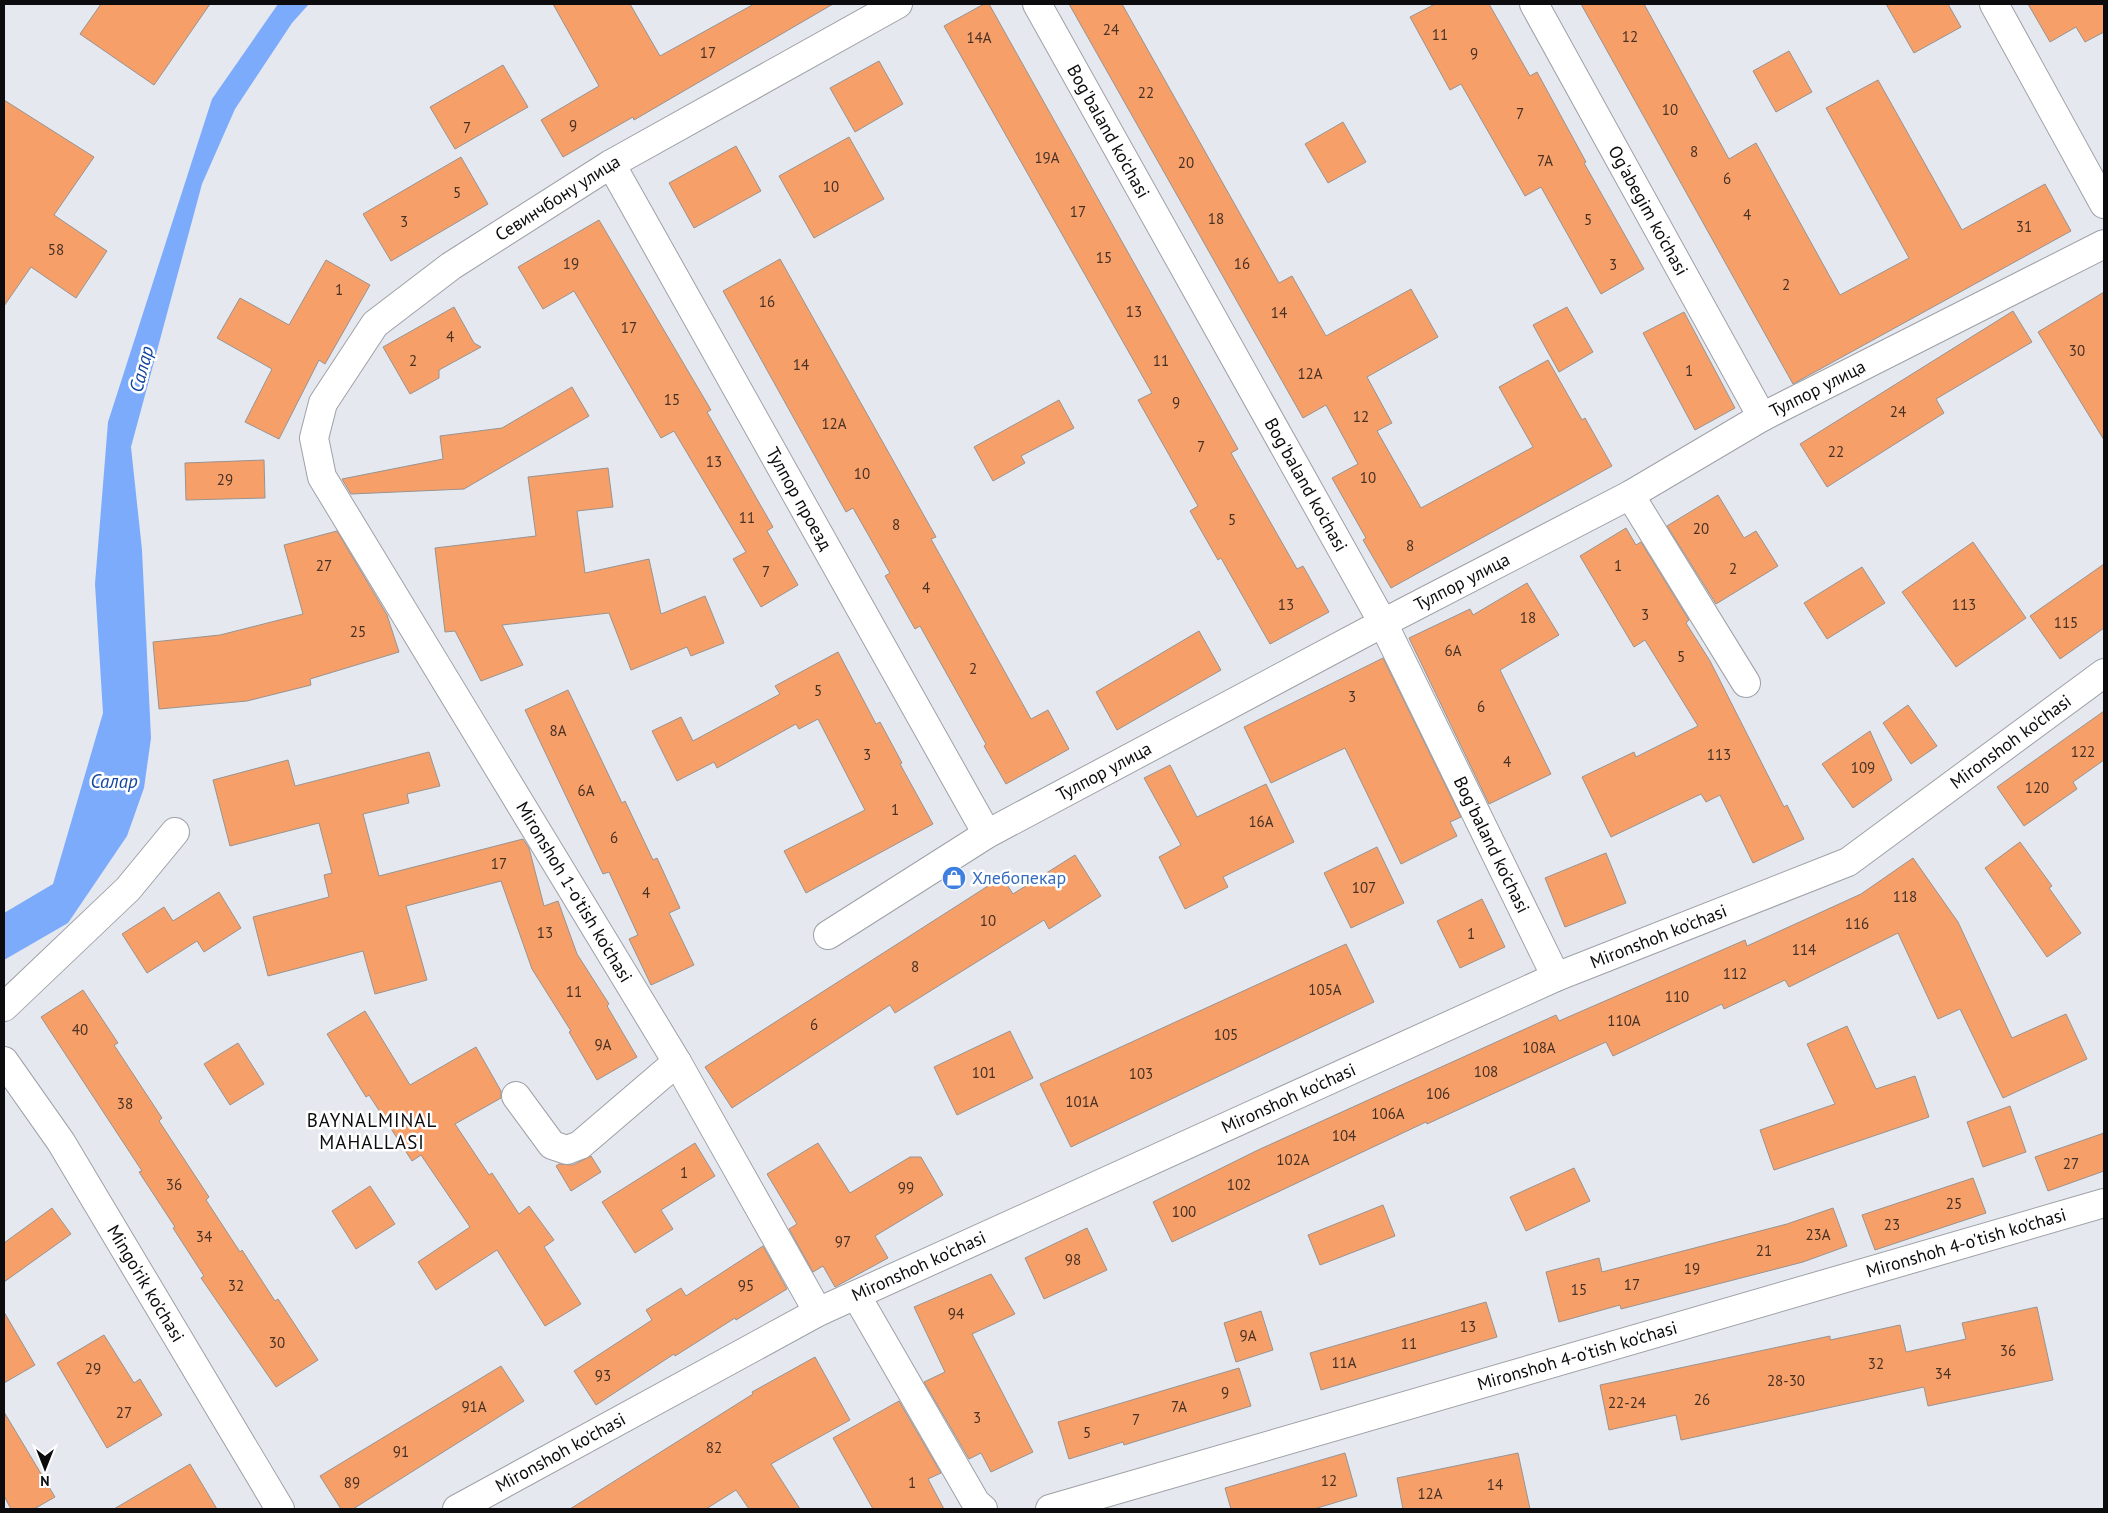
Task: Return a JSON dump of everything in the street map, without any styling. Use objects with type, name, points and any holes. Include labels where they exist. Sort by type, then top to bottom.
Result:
[{"type":"street","name":"Севинчбону улица","points":[[322,477],[314,438],[323,403],[375,324],[451,266],[611,164],[898,4]]},
{"type":"street","name":"Bog'baland ko'chasi","points":[[1037,4],[1383,623],[1556,977]]},
{"type":"street","name":"Og'abegim ko'chasi","points":[[1534,4],[1762,417]]},
{"type":"street","points":[[1994,4],[2104,204]]},
{"type":"street","name":"Тулпор проезд","points":[[611,164],[987,834]]},
{"type":"street","name":"Тулпор улица","points":[[828,935],[987,834],[1383,623],[1630,495],[1762,417],[2104,244]]},
{"type":"street","name":"Mironshoh 1-o'tish ko'chasi","points":[[322,477],[678,1062],[818,1312]]},
{"type":"street","points":[[1630,495],[1746,683]]},
{"type":"street","name":"Mironshoh ko'chasi","points":[[457,1509],[818,1312],[1556,977],[1848,862],[2104,673]]},
{"type":"street","points":[[13,998],[128,889],[175,832]]},
{"type":"street","points":[[516,1096],[552,1145],[567,1150],[580,1145],[678,1062]]},
{"type":"street","name":"Mingo'rik ko'chasi","points":[[7,1072],[61,1142],[280,1509]]},
{"type":"street","name":"Mironshoh 4-o'tish ko'chasi","points":[[1050,1509],[2104,1203]]},
{"type":"street","points":[[856,1295],[976,1504],[983,1509]]},
{"type":"water","name":"Салар","points":[[278,4],[309,4],[292,23],[235,109],[202,184],[131,447],[142,550],[151,738],[144,788],[127,836],[68,923],[4,960],[4,913],[53,884],[103,713],[95,584],[108,422],[212,99]]},
{"type":"building","points":[[101,4],[210,4],[154,85],[80,34]]},
{"type":"building","points":[[553,4],[630,4],[660,56],[754,4],[833,4],[634,120],[633,117],[563,157],[541,120],[599,86]]},
{"type":"building","points":[[984,4],[989,4],[1238,449],[1231,453],[1297,569],[1303,566],[1329,612],[1270,644],[1221,558],[1218,560],[1190,511],[1198,506],[1138,400],[1152,393],[944,26]]},
{"type":"building","points":[[1069,4],[1122,4],[1279,283],[1292,276],[1326,336],[1411,289],[1438,337],[1367,377],[1392,423],[1377,431],[1421,508],[1533,447],[1499,387],[1548,360],[1582,420],[1585,418],[1612,466],[1391,588],[1363,540],[1366,538],[1332,478],[1358,464],[1326,405],[1303,418]]},
{"type":"building","points":[[1435,4],[1489,4],[1530,76],[1537,72],[1586,162],[1584,163],[1644,269],[1601,294],[1541,187],[1525,196],[1461,84],[1450,90],[1410,17]]},
{"type":"building","points":[[1581,4],[1644,4],[1729,159],[1756,143],[1840,295],[1909,258],[1826,108],[1878,80],[1962,230],[2045,184],[2071,231],[1793,384]]},
{"type":"building","points":[[1886,4],[1948,4],[1961,27],[1914,53]]},
{"type":"building","points":[[2028,4],[2104,4],[2104,32],[2085,42],[2076,27],[2050,42]]},
{"type":"building","points":[[1789,51],[1812,92],[1776,112],[1753,71]]},
{"type":"building","points":[[879,61],[903,104],[855,132],[830,88]]},
{"type":"building","points":[[503,65],[528,107],[455,149],[430,107]]},
{"type":"building","points":[[4,100],[94,157],[54,215],[107,251],[76,298],[31,267],[4,306]]},
{"type":"building","points":[[1343,122],[1366,162],[1328,183],[1305,144]]},
{"type":"building","points":[[849,137],[884,199],[814,238],[779,176]]},
{"type":"building","points":[[736,146],[761,191],[694,228],[669,183]]},
{"type":"building","points":[[461,157],[488,204],[391,261],[363,214]]},
{"type":"building","points":[[599,220],[711,410],[707,412],[773,527],[767,531],[798,585],[761,607],[733,559],[746,552],[674,431],[661,438],[574,291],[543,309],[518,267]]},
{"type":"building","points":[[780,259],[936,537],[931,539],[1031,719],[1048,710],[1069,749],[1006,784],[984,746],[986,744],[920,626],[915,629],[885,576],[890,573],[853,508],[846,512],[723,291]]},
{"type":"building","points":[[326,260],[370,285],[325,364],[319,360],[279,439],[245,422],[272,369],[217,338],[240,298],[289,325]]},
{"type":"building","points":[[2104,292],[2104,440],[2038,332]]},
{"type":"building","points":[[454,307],[474,343],[481,347],[439,370],[439,378],[410,394],[383,347]]},
{"type":"building","points":[[1567,307],[1593,352],[1559,372],[1533,325]]},
{"type":"building","points":[[2013,311],[2032,342],[1936,399],[1944,413],[1827,487],[1800,444]]},
{"type":"building","points":[[1684,312],[1735,408],[1695,430],[1643,333]]},
{"type":"building","points":[[572,387],[589,416],[464,489],[351,494],[342,479],[443,459],[440,436],[502,428]]},
{"type":"building","points":[[1059,400],[1074,428],[1021,456],[1025,463],[993,481],[974,447]]},
{"type":"building","points":[[264,460],[265,498],[186,500],[185,463]]},
{"type":"building","points":[[608,468],[613,507],[577,511],[585,573],[649,559],[661,614],[705,596],[724,643],[691,656],[687,647],[631,670],[609,613],[502,625],[523,665],[481,681],[455,631],[445,632],[435,548],[536,536],[528,477]]},
{"type":"building","points":[[1718,495],[1744,538],[1756,531],[1778,566],[1716,604],[1667,526]]},
{"type":"building","points":[[1626,528],[1636,545],[1641,542],[1689,620],[1686,623],[1710,661],[1784,807],[1787,805],[1804,839],[1753,863],[1720,795],[1706,802],[1701,794],[1611,837],[1582,777],[1634,752],[1636,757],[1698,726],[1645,640],[1634,647],[1580,556]]},
{"type":"building","points":[[337,531],[387,615],[399,652],[310,679],[311,685],[247,701],[159,709],[153,642],[220,635],[303,614],[284,545]]},
{"type":"building","points":[[1973,542],[2026,618],[1956,667],[1902,592]]},
{"type":"building","points":[[2104,564],[2104,628],[2060,659],[2030,616]]},
{"type":"building","points":[[1862,567],[1885,603],[1827,639],[1804,603]]},
{"type":"building","points":[[1527,583],[1559,635],[1500,670],[1551,774],[1489,804],[1409,638],[1470,609],[1473,615]]},
{"type":"building","points":[[1199,631],[1221,670],[1117,730],[1096,692]]},
{"type":"building","points":[[838,652],[876,724],[880,722],[902,763],[900,764],[933,824],[806,893],[784,851],[865,810],[818,719],[799,729],[796,724],[717,768],[714,762],[677,781],[652,731],[681,717],[693,741],[780,694],[775,686]]},
{"type":"building","points":[[1383,658],[1461,817],[1450,822],[1457,836],[1401,864],[1345,748],[1271,783],[1244,727]]},
{"type":"building","points":[[568,690],[622,803],[625,801],[653,860],[657,858],[680,908],[669,913],[694,965],[651,985],[629,939],[638,935],[609,872],[603,874],[525,710]]},
{"type":"building","points":[[1908,705],[1937,746],[1911,764],[1883,723]]},
{"type":"building","points":[[2104,711],[2104,760],[2073,782],[2077,789],[2024,826],[1997,787]]},
{"type":"building","points":[[1870,731],[1892,780],[1853,808],[1822,764]]},
{"type":"building","points":[[429,752],[440,786],[407,794],[409,803],[363,814],[379,876],[523,839],[529,848],[544,906],[558,901],[577,954],[609,1004],[607,1006],[637,1057],[597,1080],[569,1032],[571,1031],[532,969],[501,881],[406,906],[427,980],[375,994],[363,951],[268,976],[253,917],[329,897],[324,875],[332,873],[319,823],[230,846],[213,780],[288,760],[295,786]]},
{"type":"building","points":[[1170,765],[1197,817],[1266,784],[1294,842],[1223,877],[1228,887],[1185,909],[1159,857],[1181,845],[1144,778]]},
{"type":"building","points":[[2020,842],[2052,886],[2049,888],[2081,933],[2047,957],[1985,868]]},
{"type":"building","points":[[1377,847],[1404,903],[1351,928],[1324,873]]},
{"type":"building","points":[[1606,853],[1626,903],[1565,927],[1545,878]]},
{"type":"building","points":[[1075,855],[1101,896],[1049,929],[1044,920],[895,1013],[890,1005],[732,1108],[705,1067],[1002,877],[1013,894]]},
{"type":"building","points":[[1913,858],[1958,922],[2012,1038],[2066,1014],[2087,1059],[2003,1098],[1960,1009],[1938,1019],[1898,933],[1789,987],[1785,980],[1724,1009],[1722,1004],[1613,1056],[1606,1042],[1427,1124],[1426,1122],[1172,1242],[1153,1202],[1258,1150],[1556,1015],[1559,1021],[1745,940],[1747,946],[1861,894]]},
{"type":"building","points":[[219,892],[241,928],[204,952],[197,941],[147,973],[122,934],[164,907],[173,921]]},
{"type":"building","points":[[1482,899],[1505,947],[1460,968],[1437,921]]},
{"type":"building","points":[[1346,944],[1374,1002],[1071,1147],[1040,1084]]},
{"type":"building","points":[[83,990],[118,1043],[114,1045],[162,1118],[159,1121],[209,1197],[206,1200],[240,1252],[242,1250],[275,1301],[278,1299],[318,1360],[276,1387],[201,1278],[204,1276],[139,1172],[142,1171],[41,1017]]},
{"type":"building","points":[[365,1011],[410,1085],[476,1047],[501,1091],[501,1098],[455,1124],[489,1175],[492,1173],[519,1214],[529,1206],[554,1240],[544,1247],[581,1304],[545,1326],[497,1250],[436,1290],[418,1262],[470,1227],[421,1155],[412,1161],[369,1095],[366,1097],[327,1034]]},
{"type":"building","points":[[1847,1026],[1876,1089],[1915,1076],[1929,1117],[1774,1170],[1760,1130],[1835,1104],[1807,1044]]},
{"type":"building","points":[[1010,1031],[1033,1078],[957,1115],[934,1067]]},
{"type":"building","points":[[238,1043],[264,1084],[230,1105],[204,1064]]},
{"type":"building","points":[[2010,1106],[2026,1152],[1983,1167],[1967,1122]]},
{"type":"building","points":[[2104,1133],[2104,1171],[2048,1191],[2035,1157]]},
{"type":"building","points":[[695,1143],[715,1176],[661,1210],[673,1229],[635,1253],[602,1202]]},
{"type":"building","points":[[818,1143],[850,1193],[910,1157],[921,1157],[943,1195],[875,1236],[888,1258],[835,1287],[823,1266],[813,1272],[789,1229],[797,1224],[767,1174]]},
{"type":"building","points":[[591,1156],[601,1172],[571,1191],[556,1166],[559,1164],[573,1165]]},
{"type":"building","points":[[1574,1168],[1590,1201],[1526,1231],[1510,1197]]},
{"type":"building","points":[[1973,1178],[1986,1213],[1875,1250],[1862,1215]]},
{"type":"building","points":[[370,1186],[395,1224],[356,1249],[332,1211]]},
{"type":"building","points":[[1383,1205],[1395,1236],[1320,1265],[1308,1235]]},
{"type":"building","points":[[52,1208],[71,1234],[4,1282],[4,1243]]},
{"type":"building","points":[[1833,1208],[1847,1246],[1803,1262],[1621,1309],[1620,1305],[1559,1322],[1546,1272],[1599,1258],[1602,1272],[1787,1224]]},
{"type":"building","points":[[1087,1228],[1107,1270],[1044,1299],[1025,1258]]},
{"type":"building","points":[[763,1246],[787,1289],[736,1320],[735,1318],[675,1356],[674,1354],[596,1405],[574,1371],[652,1320],[646,1310],[681,1288],[686,1296]]},
{"type":"building","points":[[991,1274],[1015,1314],[972,1334],[1033,1452],[991,1472],[981,1453],[969,1459],[924,1382],[945,1372],[914,1307]]},
{"type":"building","points":[[1486,1302],[1497,1337],[1321,1390],[1310,1353]]},
{"type":"building","points":[[2037,1307],[2053,1380],[1928,1406],[1924,1387],[1681,1440],[1676,1415],[1609,1430],[1600,1385],[1830,1336],[1830,1340],[1900,1325],[1906,1352],[1966,1339],[1962,1323]]},
{"type":"building","points":[[1261,1311],[1273,1350],[1236,1362],[1224,1323]]},
{"type":"building","points":[[4,1312],[35,1365],[4,1383]]},
{"type":"building","points":[[104,1335],[134,1383],[140,1379],[162,1415],[107,1448],[57,1363]]},
{"type":"building","points":[[815,1357],[850,1420],[771,1464],[800,1509],[749,1509],[736,1490],[706,1509],[570,1509],[753,1394],[752,1392]]},
{"type":"building","points":[[501,1366],[524,1401],[353,1509],[341,1509],[320,1476]]},
{"type":"building","points":[[1239,1368],[1251,1406],[1124,1445],[1123,1442],[1069,1459],[1058,1422]]},
{"type":"building","points":[[899,1401],[941,1473],[928,1479],[944,1509],[873,1509],[833,1438]]},
{"type":"building","points":[[4,1412],[55,1497],[34,1509],[11,1509],[4,1496]]},
{"type":"building","points":[[1345,1453],[1357,1496],[1314,1509],[1231,1509],[1225,1488]]},
{"type":"building","points":[[1518,1453],[1530,1509],[1403,1509],[1397,1478]]},
{"type":"building","points":[[190,1464],[217,1509],[114,1509]]},
{"type":"place","name":"Хлебопекар","points":[[954,878]]},
{"type":"district","name":"BAYNALMINAL MAHALLASI","points":[[372,1131]]}]
